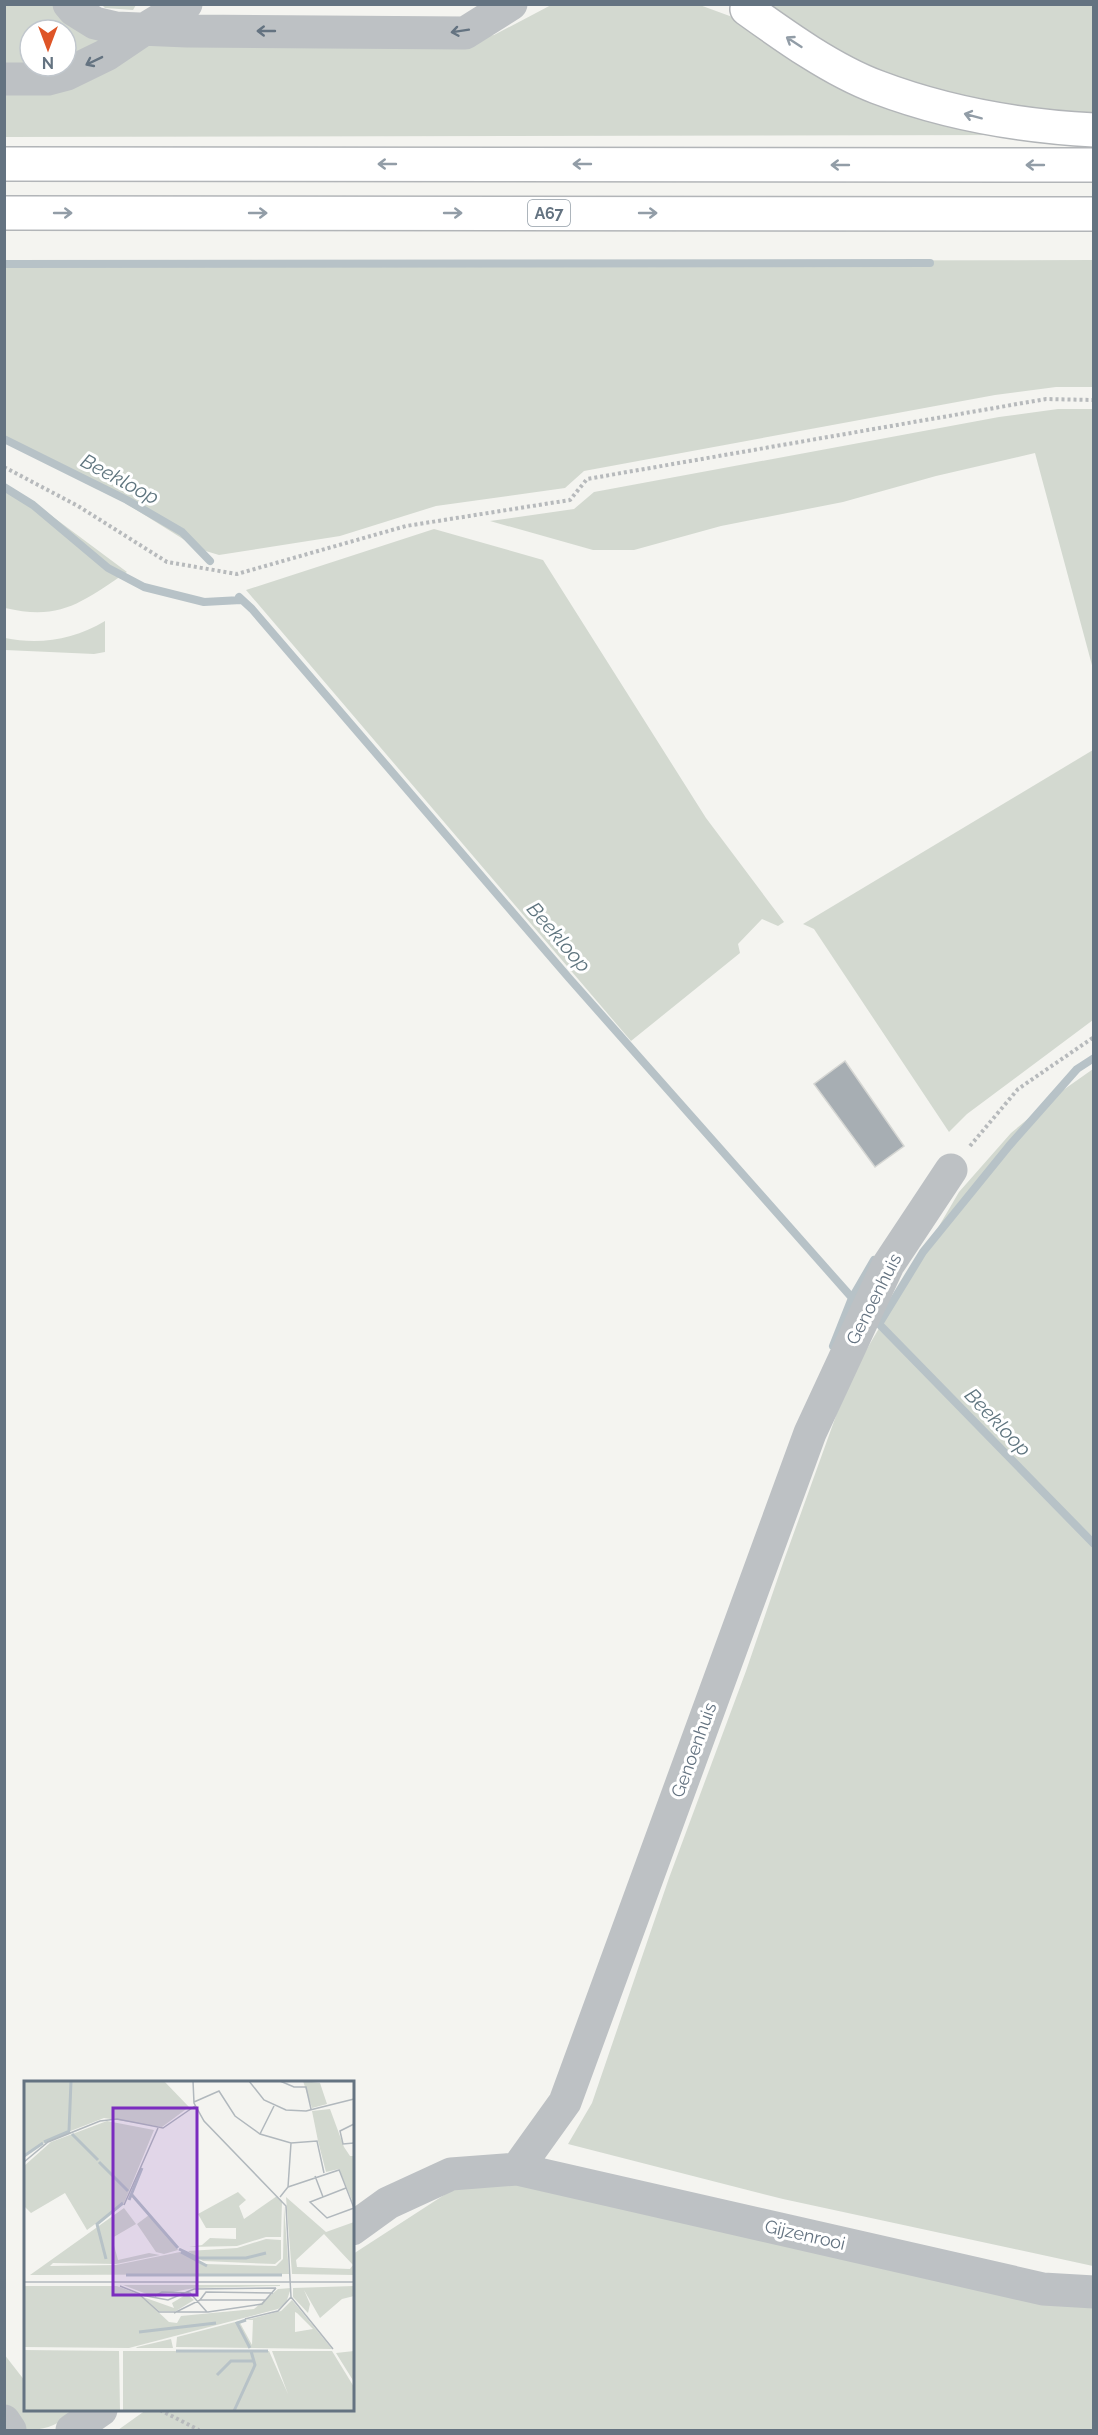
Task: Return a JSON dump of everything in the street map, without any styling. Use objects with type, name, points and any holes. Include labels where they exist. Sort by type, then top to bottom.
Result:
[{"type":"highway","points":[[743,6],[813,54],[876,87],[978,118],[1046,127],[1094,130]]},
{"type":"highway","points":[[4,164],[1094,165]]},
{"type":"highway","name":"A67","points":[[4,213],[1094,214]]},
{"type":"street","points":[[69,4],[74,10],[95,23],[116,28],[143,30],[372,18],[465,33],[511,4]]},
{"type":"street","points":[[4,79],[48,79],[68,74],[106,55],[186,4]]},
{"type":"street","name":"Genoenhuis","points":[[517,2169],[565,2102],[810,1433],[888,1265],[951,1170]]},
{"type":"street","points":[[354,2228],[388,2203],[451,2174],[517,2169]]},
{"type":"street","name":"Gijzenrooi","points":[[517,2169],[1043,2289],[1094,2292]]},
{"type":"street","points":[[72,2430],[98,2411]]},
{"type":"street","points":[[4,2421],[10,2430]]},
{"type":"path","points":[[4,467],[78,506],[166,562],[237,574],[406,526],[570,500],[588,479],[1046,399],[1094,400]]},
{"type":"path","points":[[951,1170],[1018,1089],[1094,1037]]},
{"type":"path","points":[[164,2411],[199,2430]]},
{"type":"shaded area","points":[[553,4],[697,4],[1022,135],[5,137],[5,90],[42,78],[78,78],[78,67],[145,45],[468,39],[494,35]]},
{"type":"shaded area","points":[[5,5],[52,5],[64,18],[18,18],[18,68],[5,70]]},
{"type":"shaded area","points":[[102,5],[136,5],[133,10],[105,8]]},
{"type":"shaded area","points":[[767,5],[1093,5],[1093,115],[1044,117],[880,78]]},
{"type":"shaded area","points":[[78,24],[108,35],[78,57]]},
{"type":"shaded area","points":[[1093,260],[1093,387],[1056,387],[995,395],[584,471],[565,488],[436,506],[340,536],[219,555],[199,549],[79,474],[5,439],[5,262]]},
{"type":"shaded area","points":[[1058,409],[1093,409],[1093,669],[1035,453],[936,476],[843,502],[721,526],[634,550],[593,550],[490,521],[574,509],[594,492],[999,417]]},
{"type":"shaded area","points":[[5,486],[25,496],[127,572],[97,592],[70,606],[41,612],[5,608]]},
{"type":"shaded area","points":[[434,529],[543,560],[706,818],[784,922],[778,926],[762,919],[738,944],[740,953],[631,1041],[246,590]]},
{"type":"shaded area","points":[[105,621],[105,652],[94,654],[5,650],[5,638],[43,641],[69,637]]},
{"type":"shaded area","points":[[1093,750],[1093,1020],[967,1114],[949,1132],[814,929],[803,924]]},
{"type":"shaded area","points":[[1093,1069],[1093,2266],[783,2199],[568,2144],[592,2103],[669,1878],[746,1671],[837,1413],[861,1359],[959,1192],[1011,1133],[1059,1093]]},
{"type":"shaded area","points":[[492,2178],[1093,2306],[1093,2430],[118,2430],[145,2411],[354,2411],[354,2253],[458,2186]]},
{"type":"shaded area","points":[[4,2354],[24,2380],[24,2411],[70,2411],[74,2413],[47,2428],[33,2430],[17,2427],[5,2405]]},
{"type":"building","points":[[845,1061],[904,1146],[875,1167],[814,1084]]},
{"type":"waterway","points":[[4,264],[930,263]]},
{"type":"waterway","name":"Beekloop","points":[[4,439],[127,500],[182,532],[210,561]]},
{"type":"waterway","points":[[4,487],[33,505],[108,568],[144,587],[204,602],[241,600]]},
{"type":"waterway","name":"Beekloop","points":[[239,597],[252,609],[569,978],[854,1300]]},
{"type":"waterway","points":[[1094,1058],[1077,1069],[1009,1146],[923,1252],[879,1324],[1094,1544]]},
{"type":"waterway","name":"Beekloop","points":[[833,1346],[852,1298],[874,1260]]}]
